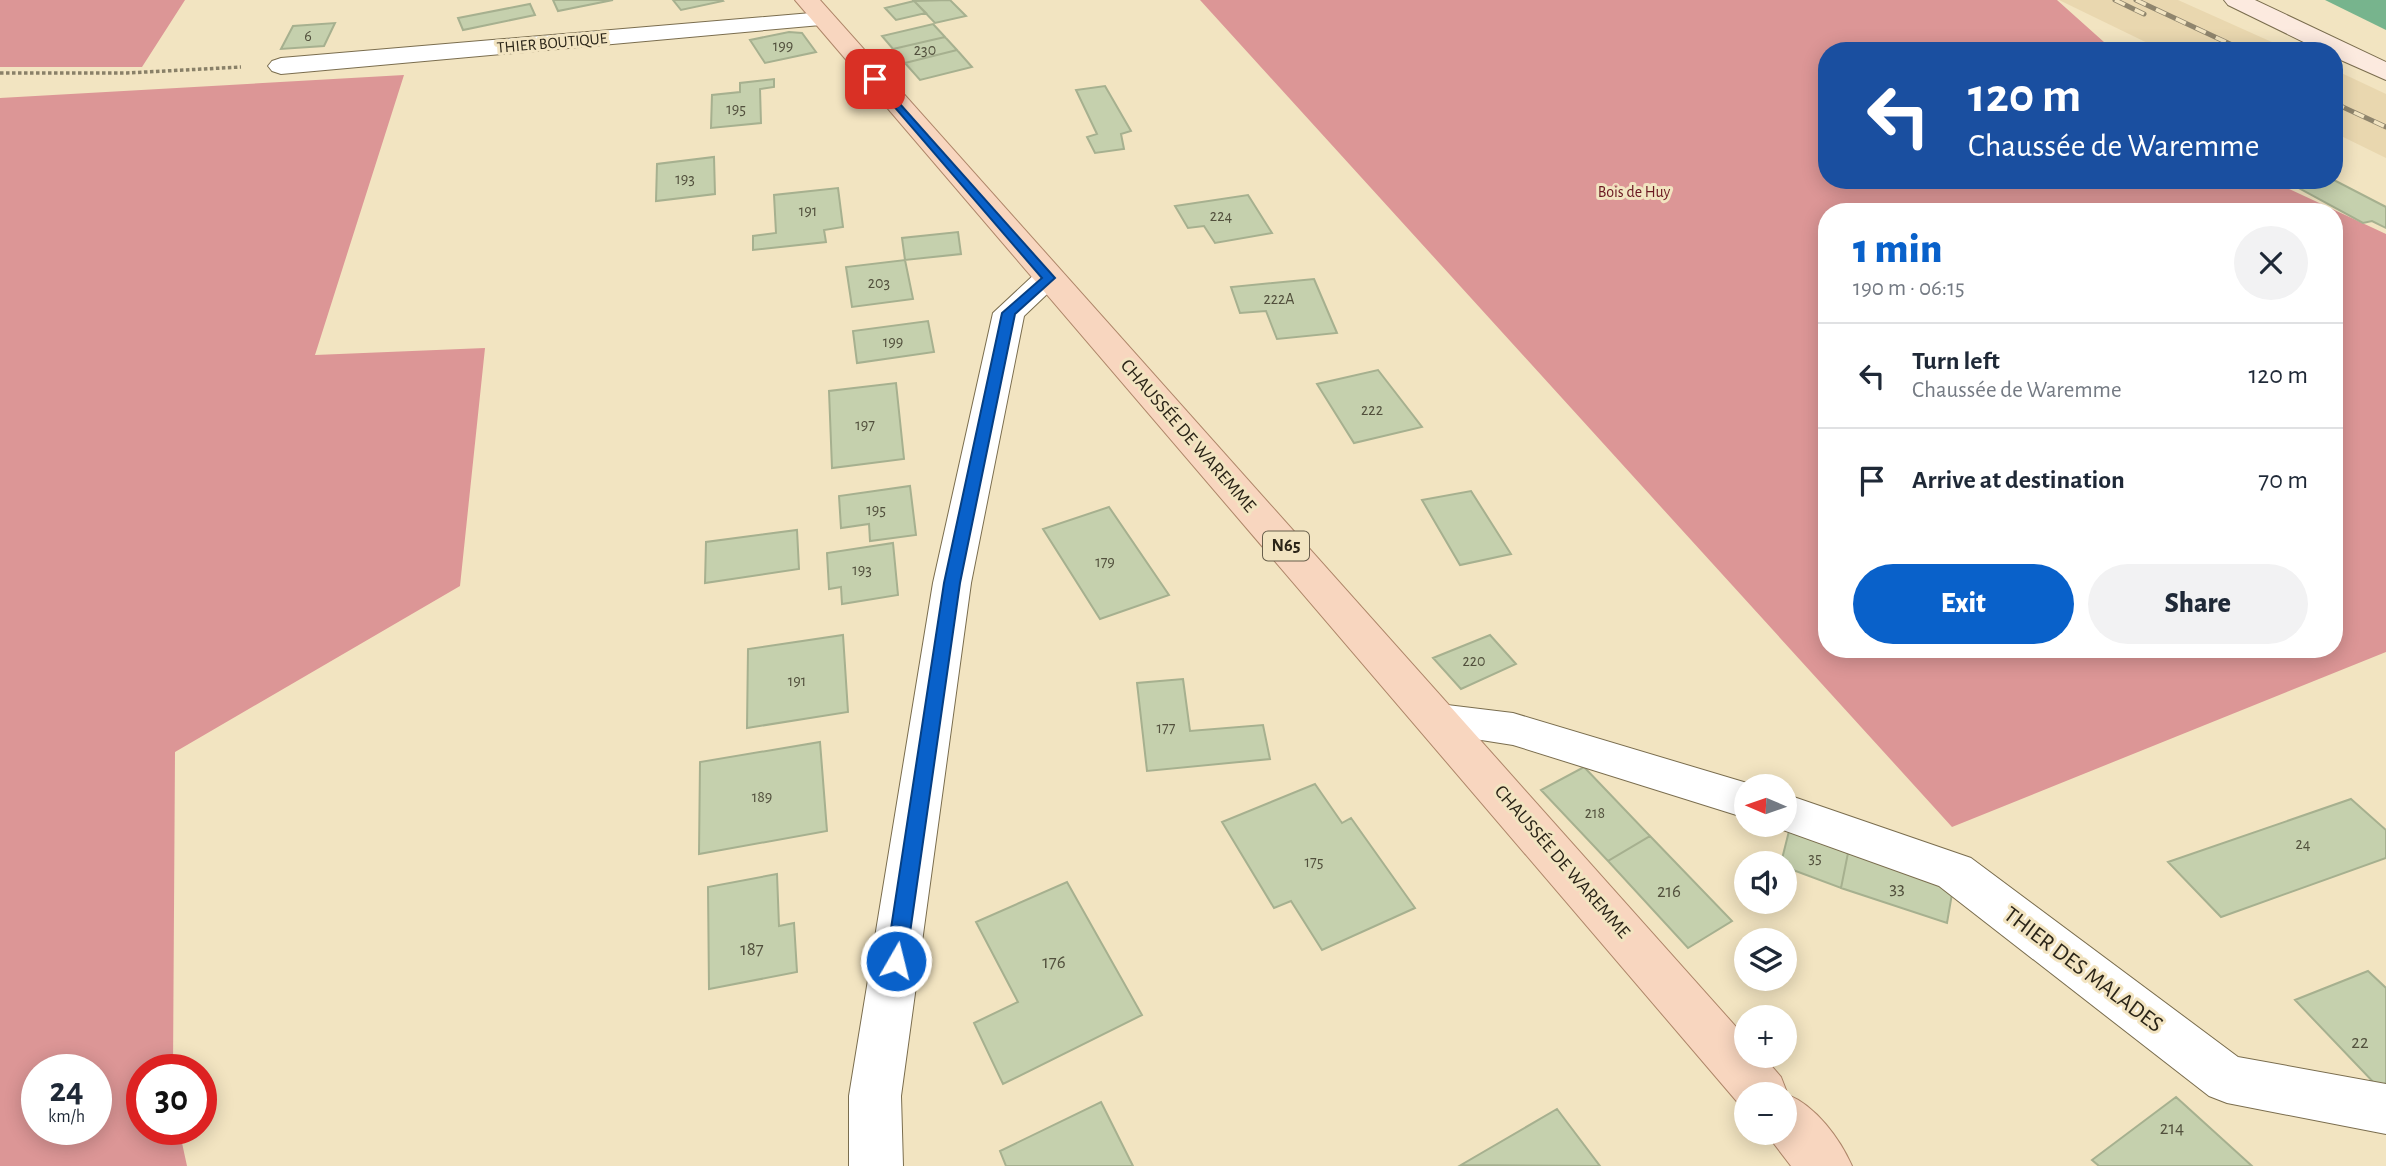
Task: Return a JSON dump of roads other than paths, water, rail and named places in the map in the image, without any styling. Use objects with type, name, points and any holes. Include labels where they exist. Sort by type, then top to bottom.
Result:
[{"type":"main road","points":[[2236,0],[2324,42]]},
{"type":"main road","name":"CHAUSSÉE DE WAREMME","points":[[815,10],[1439,720],[1753,1082]]},
{"type":"main road","points":[[2343,51],[2386,72]]},
{"type":"main road","points":[[1797,1133],[1825,1166]]},
{"type":"street","name":"THIER BOUTIQUE","points":[[281,66],[815,10]]},
{"type":"street","points":[[876,1166],[875,1096],[952,583],[1009,313],[1049,278]]},
{"type":"street","points":[[1439,720],[1513,729],[1734,796]]},
{"type":"street","name":"THIER DES MALADES","points":[[1797,816],[1955,872],[2227,1079],[2386,1109]]},
{"type":"railway","points":[[2115,0],[2144,14]]},
{"type":"railway","points":[[2136,0],[2226,42]]},
{"type":"railway","points":[[2343,107],[2386,127]]},
{"type":"park label","name":"Bois de Huy","points":[[1634,192]]}]
